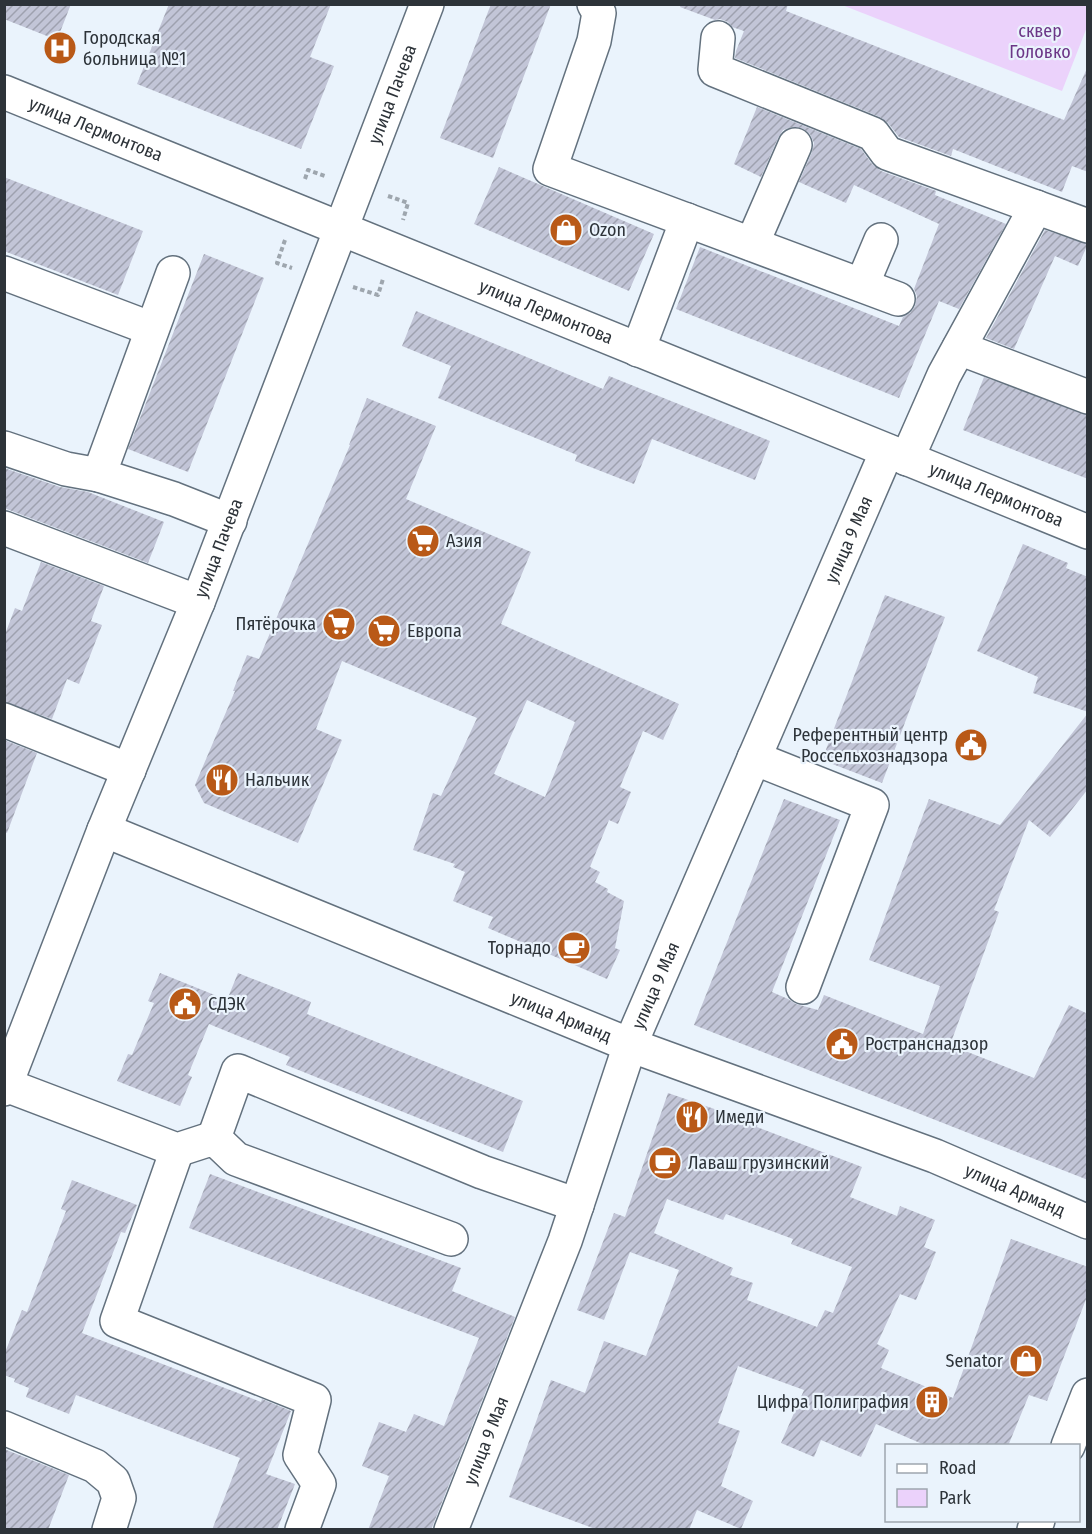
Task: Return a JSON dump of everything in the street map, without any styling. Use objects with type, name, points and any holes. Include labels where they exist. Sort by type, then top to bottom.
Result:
[{"type":"street","name":"улица Пачева","points":[[5,1087],[104,830],[230,521],[427,4]]},
{"type":"street","points":[[594,4],[598,13],[594,41],[550,170],[898,298]]},
{"type":"street","points":[[718,38],[715,70],[873,134],[887,153],[1088,226]]},
{"type":"street","name":"улица Лермонтова","points":[[4,92],[1088,532]]},
{"type":"street","points":[[752,244],[795,145]]},
{"type":"street","name":"улица 9 Мая","points":[[451,1530],[565,1241],[630,1045],[754,758],[897,455],[944,375],[1036,207]]},
{"type":"street","points":[[638,350],[687,220]]},
{"type":"street","points":[[862,285],[881,240]]},
{"type":"street","points":[[4,273],[152,329]]},
{"type":"street","points":[[99,476],[173,273]]},
{"type":"street","points":[[959,348],[1088,397]]},
{"type":"street","points":[[4,448],[66,469],[99,476],[174,499],[230,521]]},
{"type":"street","points":[[4,528],[198,602]]},
{"type":"street","points":[[4,720],[129,770]]},
{"type":"street","points":[[754,758],[872,805],[803,987]]},
{"type":"street","name":"улица Арманд","points":[[104,830],[630,1045],[935,1156],[1088,1222]]},
{"type":"street","points":[[214,1138],[238,1071],[482,1172],[577,1205]]},
{"type":"street","points":[[5,1087],[177,1150],[214,1138]]},
{"type":"street","points":[[214,1138],[236,1159],[451,1239]]},
{"type":"street","points":[[177,1150],[117,1321],[314,1400],[300,1455],[319,1484],[303,1530]]},
{"type":"street","points":[[1069,1444],[1088,1395]]},
{"type":"street","points":[[4,1428],[95,1466],[113,1481],[119,1498],[109,1530]]},
{"type":"path","points":[[303,182],[308,170],[325,176]]},
{"type":"path","points":[[381,194],[408,203],[402,222]]},
{"type":"path","points":[[287,231],[277,263],[299,270]]},
{"type":"path","points":[[347,286],[378,295],[385,273]]},
{"type":"green space","name":"сквер Головко","points":[[842,5],[1087,5],[1087,27],[1062,91]]},
{"type":"building","points":[[4,4],[71,4],[57,40],[4,19]]},
{"type":"building","points":[[169,4],[331,4],[310,57],[334,66],[301,149],[137,84]]},
{"type":"building","points":[[491,4],[551,4],[493,158],[440,138]]},
{"type":"building","points":[[681,4],[788,4],[786,11],[1064,120],[1088,66],[1088,172],[1072,166],[1062,192],[953,149],[951,156],[899,137],[880,117],[735,58],[744,31],[720,19],[715,20],[680,7]]},
{"type":"building","points":[[757,107],[861,149],[872,164],[881,171],[936,191],[935,195],[1006,224],[959,309],[939,301],[899,398],[676,309],[700,247],[899,326],[903,317],[915,306],[917,296],[914,289],[939,224],[854,185],[846,203],[799,182],[814,143],[810,134],[802,128],[792,127],[783,130],[761,177],[734,164]]},
{"type":"building","points":[[499,167],[654,234],[629,291],[474,224]]},
{"type":"building","points":[[4,177],[143,231],[118,295],[4,251]]},
{"type":"building","points":[[1045,230],[1088,244],[1078,266],[1055,256],[1014,349],[986,338]]},
{"type":"building","points":[[204,254],[264,278],[188,472],[128,449]]},
{"type":"building","points":[[416,311],[603,389],[609,376],[770,441],[755,480],[652,439],[634,484],[575,461],[577,455],[438,398],[451,366],[402,346]]},
{"type":"building","points":[[984,377],[1088,415],[1088,479],[963,430]]},
{"type":"building","points":[[367,398],[436,426],[406,499],[531,552],[501,624],[679,704],[663,740],[643,731],[620,787],[631,792],[618,824],[609,820],[590,867],[600,872],[595,882],[624,901],[615,948],[620,950],[607,979],[488,928],[493,917],[453,901],[465,872],[453,867],[455,864],[413,850],[433,793],[441,796],[477,718],[342,661],[316,729],[342,740],[298,843],[204,803],[195,785],[235,691],[233,691],[247,655],[259,659]],"holes":[[[527,700],[575,722],[545,797],[494,774]]]},
{"type":"building","points":[[4,468],[60,487],[88,492],[164,522],[148,563],[4,508]]},
{"type":"building","points":[[1023,544],[1068,563],[1066,568],[1088,577],[1088,712],[1033,693],[1038,677],[977,651]]},
{"type":"building","points":[[41,562],[104,586],[91,621],[102,625],[79,684],[67,679],[52,719],[4,702],[4,637],[15,608],[22,611]]},
{"type":"building","points":[[885,595],[945,617],[882,783],[822,760]]},
{"type":"building","points":[[1088,713],[1088,789],[1050,837],[1029,820],[994,910],[999,912],[950,1045],[1034,1078],[1069,1005],[1088,1014],[1088,1180],[694,1025],[784,799],[840,820],[772,992],[796,1004],[818,1010],[824,995],[923,1034],[940,986],[869,960],[929,799],[1000,825]]},
{"type":"building","points":[[4,740],[37,753],[7,833],[4,832]]},
{"type":"building","points":[[160,973],[227,1000],[238,973],[311,1002],[307,1014],[523,1101],[503,1152],[286,1065],[290,1057],[209,1024],[188,1075],[192,1077],[180,1106],[117,1081],[128,1054],[132,1055],[154,1003],[148,1001]]},
{"type":"building","points":[[668,1093],[758,1124],[757,1127],[862,1167],[850,1197],[897,1216],[900,1206],[935,1220],[924,1247],[936,1252],[916,1300],[900,1294],[877,1344],[889,1350],[881,1368],[953,1398],[1011,1239],[1088,1267],[1088,1294],[1047,1401],[1029,1395],[1009,1444],[922,1444],[876,1424],[861,1457],[821,1440],[814,1457],[781,1443],[804,1390],[738,1366],[718,1423],[740,1431],[721,1486],[753,1501],[741,1529],[697,1510],[689,1530],[598,1530],[509,1497],[551,1380],[585,1393],[604,1341],[646,1356],[679,1270],[630,1252],[604,1320],[577,1310],[614,1213],[625,1217]],"holes":[[[667,1199],[723,1220],[726,1214],[793,1239],[791,1244],[852,1267],[833,1313],[825,1310],[817,1327],[747,1300],[753,1283],[730,1275],[733,1268],[654,1233]]]},
{"type":"building","points":[[210,1174],[461,1268],[452,1291],[515,1317],[431,1530],[368,1530],[389,1476],[362,1466],[379,1422],[406,1432],[414,1414],[444,1426],[479,1338],[189,1228]]},
{"type":"building","points":[[72,1180],[137,1205],[125,1233],[121,1232],[82,1333],[261,1402],[262,1399],[291,1411],[266,1474],[295,1484],[277,1530],[212,1530],[240,1458],[76,1395],[69,1414],[26,1397],[29,1388],[4,1375],[4,1355],[22,1310],[27,1312],[66,1211],[61,1209]]},
{"type":"building","points":[[4,1449],[69,1475],[48,1530],[4,1530]]},
{"type":"place","name":"Городская больница №1","points":[[60,48]]},
{"type":"place","name":"Ozon","points":[[566,230]]},
{"type":"place","name":"Азия","points":[[423,541]]},
{"type":"place","name":"Пятёрочка","points":[[339,624]]},
{"type":"place","name":"Европа","points":[[384,631]]},
{"type":"place","name":"Референтный центр Россельхознадзора","points":[[971,745]]},
{"type":"place","name":"Нальчик","points":[[222,780]]},
{"type":"place","name":"Торнадо","points":[[574,948]]},
{"type":"place","name":"СДЭК","points":[[185,1004]]},
{"type":"place","name":"Ространснадзор","points":[[842,1044]]},
{"type":"place","name":"Имеди","points":[[692,1117]]},
{"type":"place","name":"Лаваш грузинский","points":[[665,1163]]},
{"type":"place","name":"Senator","points":[[1026,1361]]},
{"type":"place","name":"Цифра Полиграфия","points":[[932,1402]]}]
